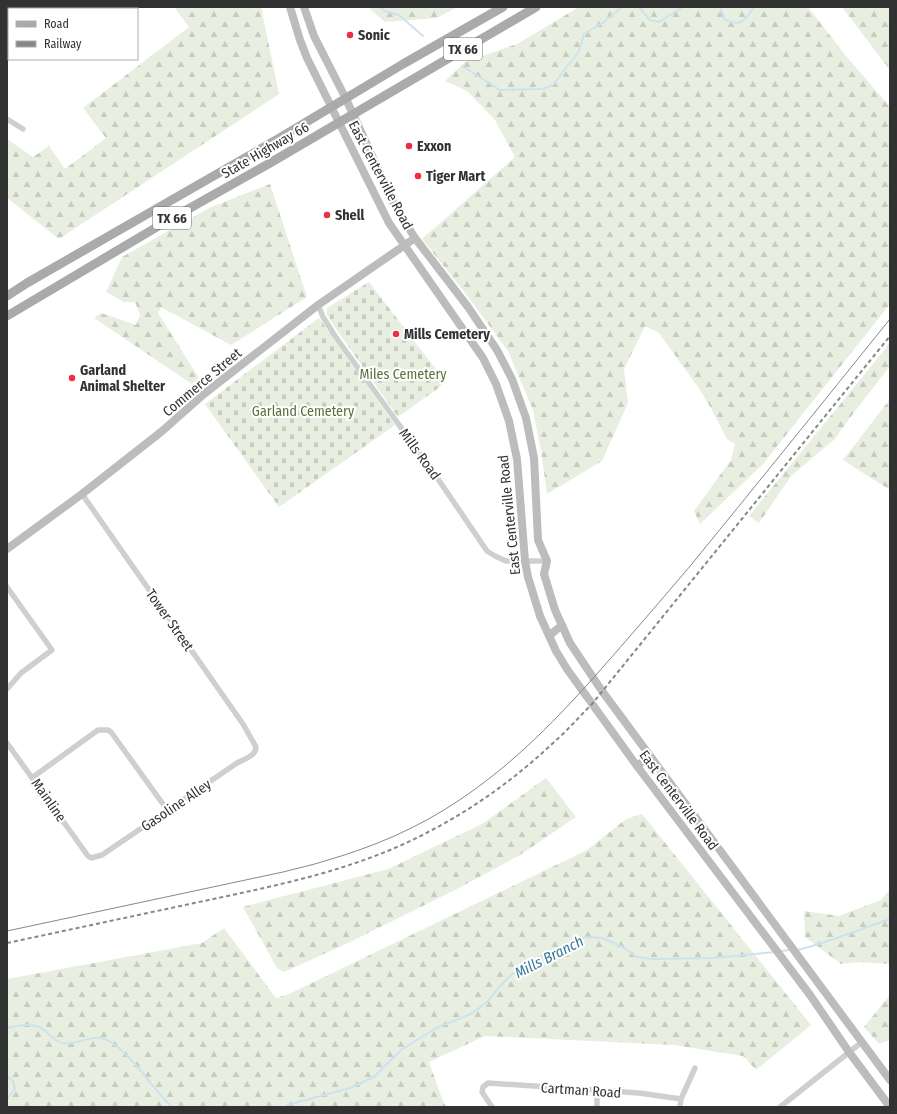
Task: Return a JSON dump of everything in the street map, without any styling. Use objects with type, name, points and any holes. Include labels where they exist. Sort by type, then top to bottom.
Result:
[{"type":"main road","name":"East Centerville Road","points":[[290,7],[307,58],[388,223],[483,358],[496,384],[509,420],[517,458],[525,561],[528,577],[540,616],[556,651],[567,669],[637,766],[810,996],[890,1107]]},
{"type":"main road","name":"East Centerville Road","points":[[304,7],[314,36],[346,99],[395,206],[415,238],[468,307],[497,350],[512,379],[526,418],[534,458],[538,540],[547,561],[544,574],[555,610],[570,643],[593,678],[650,756],[890,1080]]},
{"type":"main road","name":"State Highway 66","points":[[7,296],[503,7]]},
{"type":"main road","name":"State Highway 66","points":[[7,316],[167,221],[270,163],[536,7]]},
{"type":"main road","name":"Commerce Street","points":[[7,549],[82,494],[161,432],[204,394],[318,305],[415,238]]},
{"type":"main road","points":[[549,636],[562,625]]},
{"type":"main road","points":[[637,766],[650,756]]},
{"type":"main road","points":[[713,868],[725,858]]},
{"type":"street","points":[[7,119],[22,129]]},
{"type":"street","name":"Mills Road","points":[[318,305],[335,336],[438,479],[487,551],[506,560],[547,561]]},
{"type":"street","name":"Tower Street","points":[[82,494],[243,724],[256,747]]},
{"type":"street","points":[[7,587],[52,650],[21,673],[7,689]]},
{"type":"street","points":[[33,778],[98,730],[108,730],[111,732],[168,811]]},
{"type":"street","name":"Mainline","points":[[7,743],[88,856],[91,858]]},
{"type":"street","name":"Gasoline Alley","points":[[91,858],[102,855],[237,763],[253,754],[256,747]]},
{"type":"street","points":[[780,1107],[862,1042]]},
{"type":"street","points":[[680,1107],[681,1099],[695,1068]]},
{"type":"street","name":"Cartman Road","points":[[492,1107],[482,1092],[483,1087],[488,1083],[639,1094],[681,1099]]},
{"type":"street","points":[[597,1091],[597,1107]]},
{"type":"green space","points":[[174,7],[261,7],[279,94],[59,239],[7,198],[7,139],[33,157],[49,146],[65,169],[106,138],[83,108],[189,27]]},
{"type":"green space","points":[[368,7],[457,7],[437,18],[385,22]]},
{"type":"green space","points":[[579,7],[808,7],[846,56],[890,107],[890,304],[763,464],[700,524],[694,511],[731,460],[735,444],[727,439],[698,387],[659,333],[645,326],[624,369],[628,403],[602,461],[547,494],[533,410],[508,351],[466,294],[422,239],[515,157],[495,120],[467,91],[445,81],[465,62],[517,44]]},
{"type":"green space","points":[[842,7],[890,7],[890,70]]},
{"type":"green space","points":[[270,184],[307,297],[231,345],[161,307],[158,313],[199,378],[192,384],[94,318],[101,313],[136,325],[140,315],[135,302],[124,302],[106,292],[122,257],[211,207]]},
{"type":"green space","name":"Miles Cemetery","points":[[369,282],[444,380],[440,387],[398,417],[327,315],[327,308]]},
{"type":"green space","name":"Garland Cemetery","points":[[319,318],[395,425],[279,507],[205,404]]},
{"type":"green space","points":[[890,343],[890,366],[835,439],[792,475],[759,523],[749,516]]},
{"type":"green space","points":[[890,399],[890,490],[843,460]]},
{"type":"green space","points":[[546,778],[576,817],[520,855],[457,889],[348,943],[284,972],[277,968],[243,907],[388,869],[482,824]]},
{"type":"green space","points":[[642,814],[811,1025],[756,1070],[743,1056],[674,1045],[485,1036],[429,1062],[446,1107],[7,1107],[7,979],[202,943],[224,928],[276,998],[289,994],[587,850],[626,819]]},
{"type":"green space","points":[[890,889],[890,964],[860,962],[841,964],[805,937],[804,911],[839,916],[881,900]]},
{"type":"green space","points":[[890,995],[890,1040],[879,1044],[864,1027]]},
{"type":"waterway","points":[[380,7],[385,11],[399,15],[423,36]]},
{"type":"waterway","points":[[462,66],[500,90],[543,89],[553,85],[579,51],[584,34],[604,22],[622,7]]},
{"type":"waterway","points":[[639,7],[650,20],[659,22],[683,7]]},
{"type":"waterway","points":[[720,7],[725,20],[735,23],[745,19],[754,7]]},
{"type":"waterway","name":"Mills Branch","points":[[797,950],[834,939],[890,919]]},
{"type":"waterway","name":"Mills Branch","points":[[286,1107],[287,1105],[350,1088],[374,1077],[401,1050],[436,1028],[471,1014],[487,1002],[512,974],[562,947],[585,937],[602,938],[621,946],[637,957],[652,959],[714,958],[774,952]]},
{"type":"waterway","name":"Mills Branch","points":[[781,951],[790,950]]},
{"type":"waterway","name":"Mills Branch","points":[[7,1028],[25,1025],[39,1027],[54,1039],[67,1044],[91,1038],[101,1038],[110,1041],[129,1057],[172,1107]]},
{"type":"waterway","name":"Mills Branch","points":[[7,1076],[13,1081],[15,1089],[7,1099]]},
{"type":"tram line","points":[[7,931],[283,872],[345,855],[395,836],[427,820],[458,801],[498,771],[535,739],[586,686],[691,565],[890,319]]},
{"type":"railway","points":[[7,943],[263,888],[321,874],[405,844],[448,821],[496,791],[539,756],[592,704],[890,336]]},
{"type":"place","name":"Sonic","points":[[350,35]]},
{"type":"place","name":"Exxon","points":[[409,146]]},
{"type":"place","name":"Tiger Mart","points":[[418,176]]},
{"type":"place","name":"Shell","points":[[327,215]]},
{"type":"place","name":"Mills Cemetery","points":[[396,334]]},
{"type":"place","name":"Garland Animal Shelter","points":[[72,378]]}]
